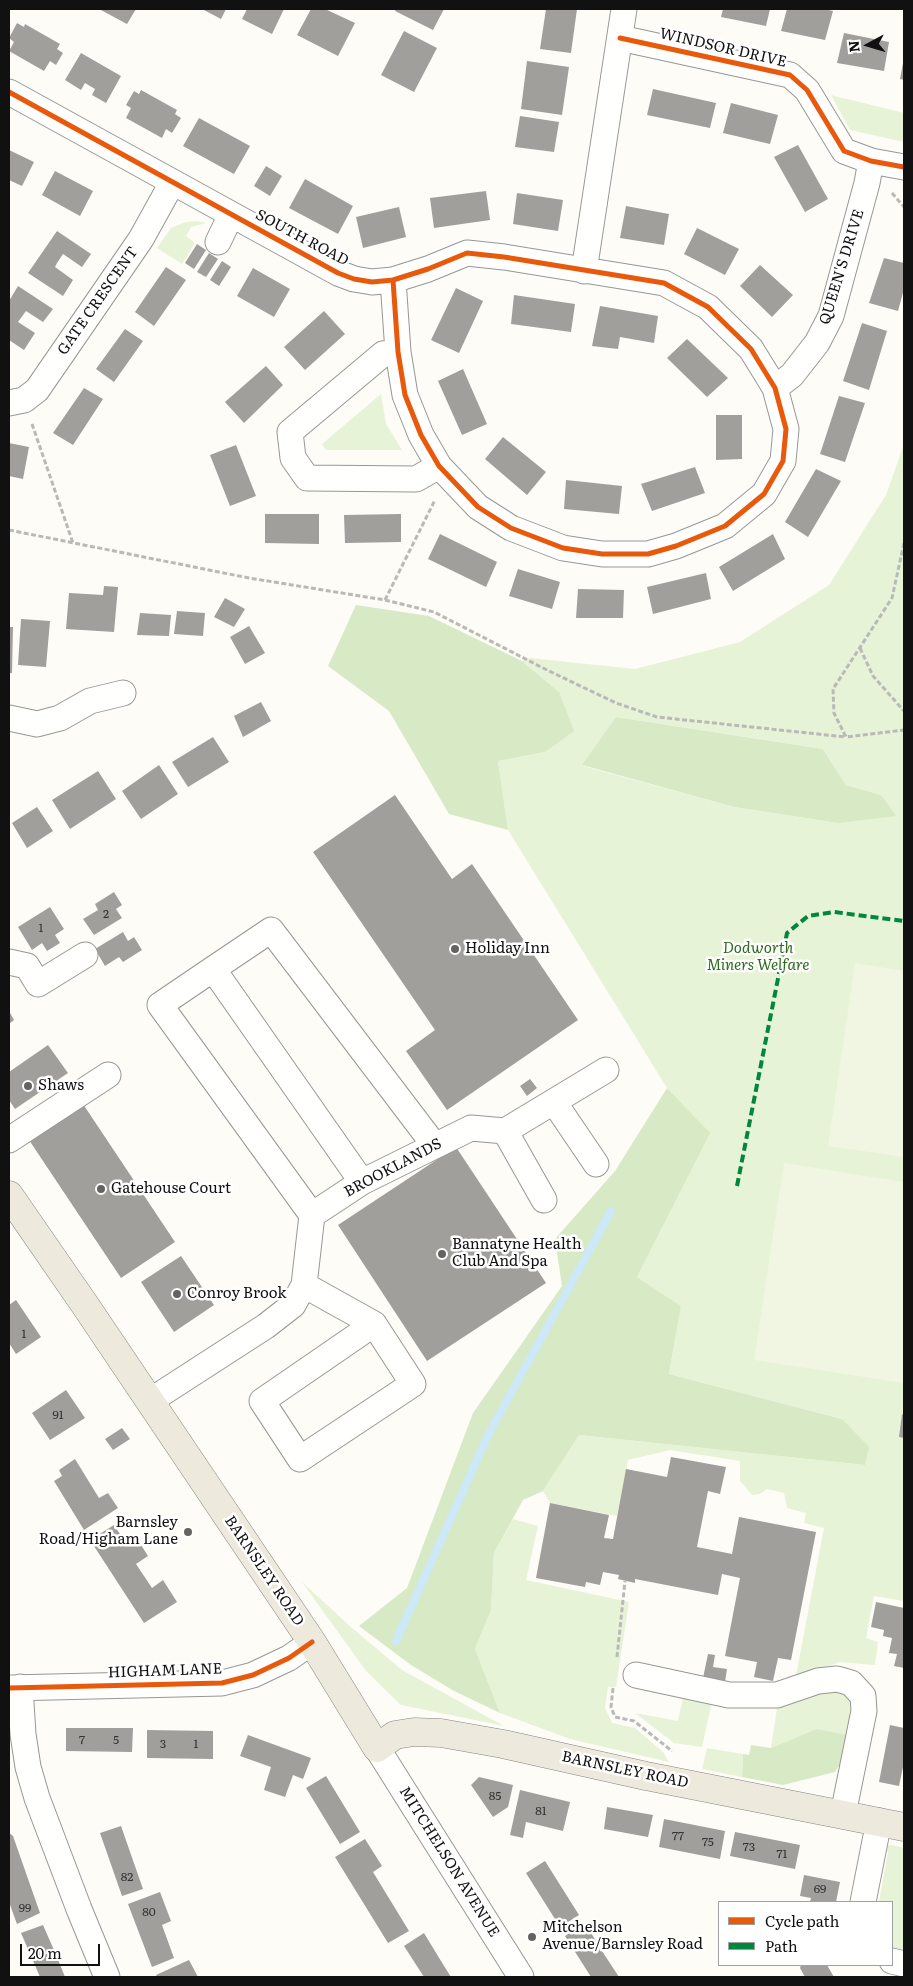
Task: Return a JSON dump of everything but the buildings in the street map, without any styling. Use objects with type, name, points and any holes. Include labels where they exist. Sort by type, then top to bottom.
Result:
[{"type":"main road","name":"BARNSLEY ROAD","points":[[9,1196],[312,1642],[377,1748],[395,1735],[414,1732],[441,1733],[503,1744],[646,1776],[892,1824]]},
{"type":"street","points":[[584,271],[624,9]]},
{"type":"street","name":"WINDSOR DRIVE","points":[[620,38],[790,76],[807,90],[844,151],[871,161]]},
{"type":"street","name":"SOUTH ROAD","points":[[9,92],[338,273],[354,279],[372,282],[393,280],[428,269],[467,253],[504,257],[664,283],[708,307],[751,349],[775,388],[786,429],[783,461],[764,494],[725,526],[648,554],[602,554],[563,548],[511,528],[478,507],[446,474],[421,435],[405,395],[398,352],[393,280]]},
{"type":"street","points":[[871,161],[904,166]]},
{"type":"street","name":"QUEEN'S DRIVE","points":[[775,388],[792,375],[802,363],[817,343],[831,316],[867,183],[871,161]]},
{"type":"street","name":"GATE CRESCENT","points":[[16,402],[37,390],[141,239],[172,183]]},
{"type":"street","points":[[218,242],[232,215]]},
{"type":"street","points":[[398,352],[383,354],[290,432],[293,458],[307,478],[416,479],[446,474]]},
{"type":"street","points":[[9,718],[37,724],[60,718],[90,701],[123,693]]},
{"type":"street","points":[[150,1402],[266,1326],[294,1304],[304,1285],[312,1215],[160,1005],[271,930],[435,1146]]},
{"type":"street","points":[[9,962],[27,966],[38,984],[84,954]]},
{"type":"street","points":[[213,969],[362,1182]]},
{"type":"street","points":[[544,1200],[505,1131],[606,1070]]},
{"type":"street","points":[[9,1140],[108,1075]]},
{"type":"street","points":[[554,1102],[596,1164]]},
{"type":"street","name":"BROOKLANDS","points":[[312,1215],[362,1182],[471,1128],[505,1131]]},
{"type":"street","points":[[304,1285],[374,1324],[413,1384],[300,1459],[262,1401],[374,1324]]},
{"type":"street","name":"HIGHAM LANE","points":[[14,1688],[222,1683],[253,1676],[289,1658],[312,1642]]},
{"type":"street","points":[[636,1675],[729,1695],[777,1695],[818,1681],[837,1679],[851,1683],[863,1696],[864,1711],[842,1814]]},
{"type":"street","points":[[14,1688],[28,1767],[37,1798],[79,1910],[107,1977]]},
{"type":"street","name":"MITCHELSON AVENUE","points":[[377,1748],[521,1977]]},
{"type":"street","name":"BARNSLEY ROAD","points":[[863,1901],[892,1824]]},
{"type":"path","points":[[16,402],[73,544]]},
{"type":"path","points":[[385,600],[438,494],[446,474]]},
{"type":"path","points":[[9,530],[249,578],[385,600],[434,612],[616,703],[657,717],[846,737],[904,730]]},
{"type":"path","points":[[846,737],[834,713],[833,688],[892,598],[904,543]]},
{"type":"path","points":[[860,648],[873,676],[904,711]]},
{"type":"green space","points":[[831,95],[904,113],[904,142],[850,130]]},
{"type":"green space","points":[[197,221],[206,223],[191,227],[186,236],[195,243],[182,264],[157,248],[171,228],[186,222]]},
{"type":"green space","points":[[381,394],[386,424],[402,450],[326,450],[322,444]]},
{"type":"green space","name":"Dodworth Miners Welfare","points":[[904,444],[904,1601],[874,1596],[866,1638],[878,1642],[875,1665],[839,1662],[795,1681],[824,1528],[804,1523],[806,1513],[787,1508],[784,1493],[767,1489],[760,1494],[752,1495],[740,1481],[740,1461],[670,1450],[628,1460],[617,1516],[550,1503],[543,1491],[579,1435],[865,1465],[842,1419],[669,1374],[681,1306],[637,1277],[709,1133],[667,1088],[508,830],[498,761],[545,752],[559,692],[522,661],[530,658],[635,669],[740,642],[829,585],[886,495]],"holes":[[[616,717],[823,749],[846,785],[881,795],[838,823],[734,807],[583,766]]]},
{"type":"green space","points":[[356,605],[429,616],[522,661],[559,692],[574,731],[545,752],[498,761],[508,830],[449,814],[389,711],[328,666]]},
{"type":"green space","points":[[616,717],[823,749],[846,785],[881,795],[896,816],[838,823],[734,807],[582,765]]},
{"type":"green space","points":[[855,963],[904,971],[904,1157],[828,1146]]},
{"type":"green space","points":[[667,1088],[710,1133],[637,1277],[681,1306],[669,1374],[842,1419],[869,1447],[865,1465],[579,1435],[543,1491],[523,1500],[494,1553],[491,1610],[475,1649],[500,1713],[454,1691],[411,1665],[359,1626],[407,1588],[473,1413],[562,1286],[555,1239],[615,1171]]},
{"type":"green space","points":[[784,1163],[904,1182],[904,1383],[754,1360]]},
{"type":"green space","points":[[513,1519],[538,1526],[526,1580],[629,1602],[616,1687],[608,1687],[605,1708],[612,1723],[635,1728],[663,1752],[669,1762],[570,1739],[500,1713],[475,1649],[491,1610],[494,1553]]},
{"type":"green space","points":[[302,1582],[352,1628],[402,1670],[504,1726],[401,1705],[366,1671]]},
{"type":"green space","points":[[821,1690],[837,1690],[850,1696],[856,1709],[846,1754],[771,1748],[777,1708],[784,1701]]},
{"type":"green space","points":[[683,1697],[712,1701],[702,1747],[674,1743],[635,1713],[678,1721]]},
{"type":"green space","points":[[817,1729],[846,1735],[846,1754],[835,1772],[783,1785],[742,1777],[743,1754],[749,1755],[751,1745],[771,1748]]},
{"type":"green space","points":[[707,1748],[743,1754],[742,1777],[702,1769]]},
{"type":"green space","points":[[892,1845],[904,1848],[904,1951],[893,1948],[893,1901],[879,1901],[888,1852],[882,1849],[883,1846]]},
{"type":"waterway","points":[[396,1641],[489,1433],[611,1211]]},
{"type":"marked path","points":[[737,1186],[787,933],[808,916],[834,912],[904,921]]},
{"type":"cycle path","points":[[620,38],[790,75],[807,90],[844,151],[871,161],[904,167]]},
{"type":"cycle path","points":[[9,92],[338,273],[354,279],[372,282],[393,280],[428,269],[467,253],[504,257],[664,283],[708,307],[751,349],[775,388],[786,429],[783,461],[764,494],[725,526],[676,546],[648,554],[602,554],[563,548],[511,528],[478,507],[439,466],[421,435],[405,395],[398,352],[393,280]]},
{"type":"cycle path","points":[[9,1688],[222,1683],[253,1675],[289,1658],[312,1642]]},
{"type":"place","name":"Holiday Inn","points":[[455,949]]},
{"type":"place","name":"Shaws","points":[[28,1086]]},
{"type":"place","name":"Gatehouse Court","points":[[101,1189]]},
{"type":"place","name":"Bannatyne Health Club And Spa","points":[[442,1254]]},
{"type":"place","name":"Conroy Brook","points":[[177,1294]]},
{"type":"place","name":"Barnsley Road/Higham Lane","points":[[188,1532]]},
{"type":"place","name":"Mitchelson Avenue/Barnsley Road","points":[[532,1937]]}]
